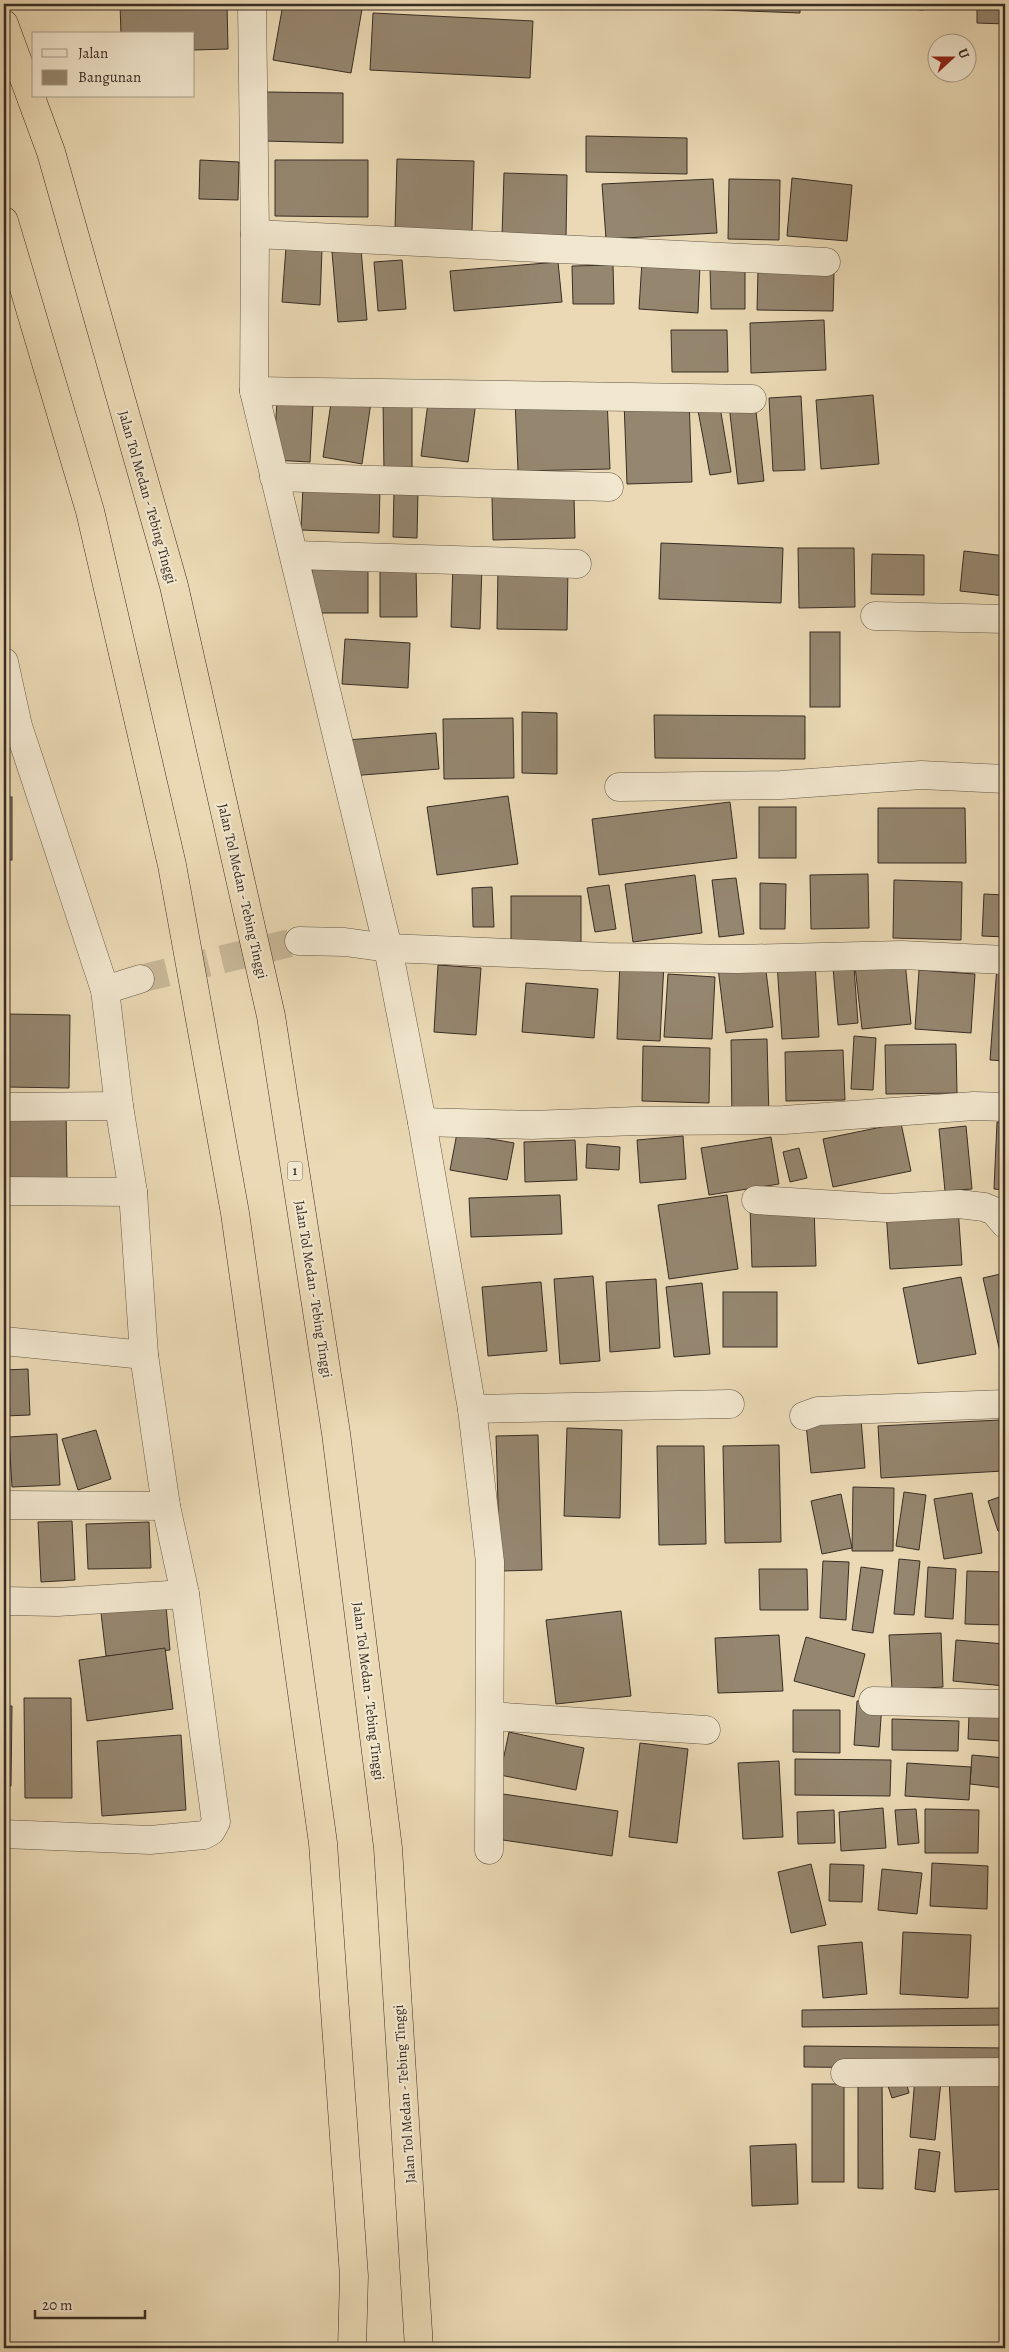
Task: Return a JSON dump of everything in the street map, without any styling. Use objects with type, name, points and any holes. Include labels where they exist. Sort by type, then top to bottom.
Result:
[{"type":"highway","name":"Jalan Tol Medan - Tebing Tinggi","points":[[4,24],[51,152],[174,586],[271,1016],[336,1433],[388,1848],[419,2348]]},
{"type":"highway","points":[[4,221],[92,521],[172,865],[234,1213],[323,1843],[354,2276],[352,2348]]},
{"type":"street","points":[[252,4],[255,234],[254,392],[295,555],[349,792],[388,948],[422,1122],[472,1409],[490,1562],[489,1850]]},
{"type":"street","points":[[255,234],[826,262]]},
{"type":"street","points":[[254,392],[752,399]]},
{"type":"street","points":[[274,477],[609,487]]},
{"type":"street","points":[[295,555],[577,564]]},
{"type":"street","points":[[875,616],[1005,619]]},
{"type":"street","points":[[4,662],[18,726],[105,990],[120,1106],[134,1192],[144,1355],[166,1506],[185,1594],[216,1822],[211,1831],[204,1835],[150,1840],[4,1834]]},
{"type":"street","points":[[618,787],[781,785],[921,775],[1005,779]]},
{"type":"street","points":[[299,941],[345,942],[388,948],[607,957],[738,959],[902,955],[1005,960]]},
{"type":"street","points":[[105,990],[140,979]]},
{"type":"street","points":[[4,1107],[120,1106]]},
{"type":"street","points":[[422,1122],[532,1125],[636,1121],[784,1120],[974,1106],[1005,1107]]},
{"type":"street","points":[[4,1191],[134,1192]]},
{"type":"street","points":[[756,1200],[887,1208],[959,1204],[984,1207],[994,1211],[1005,1224]]},
{"type":"street","points":[[4,1341],[144,1355]]},
{"type":"street","points":[[472,1409],[730,1404]]},
{"type":"street","points":[[804,1416],[818,1411],[1005,1404]]},
{"type":"street","points":[[4,1504],[166,1506]]},
{"type":"street","points":[[4,1601],[57,1602],[185,1594]]},
{"type":"street","points":[[873,1701],[1005,1704]]},
{"type":"street","points":[[490,1716],[706,1730]]},
{"type":"street","points":[[844,2072],[1005,2072]]},
{"type":"building","points":[[120,4],[227,4],[228,49],[195,50],[195,32],[121,32]]},
{"type":"building","points":[[283,4],[333,4],[362,9],[351,73],[273,60]]},
{"type":"building","points":[[695,4],[800,4],[800,13],[694,9]]},
{"type":"building","points":[[849,4],[924,4],[923,10]]},
{"type":"building","points":[[977,4],[1005,4],[1005,24],[977,23]]},
{"type":"building","points":[[373,13],[533,21],[530,78],[370,70]]},
{"type":"building","points":[[265,92],[343,93],[343,143],[264,141]]},
{"type":"building","points":[[586,136],[687,138],[687,174],[586,172]]},
{"type":"building","points":[[397,159],[474,161],[472,231],[395,229]]},
{"type":"building","points":[[200,160],[239,162],[238,200],[199,199]]},
{"type":"building","points":[[275,160],[368,160],[368,217],[275,216]]},
{"type":"building","points":[[504,173],[567,175],[566,238],[502,236]]},
{"type":"building","points":[[792,178],[852,185],[847,241],[787,236]]},
{"type":"building","points":[[713,179],[717,233],[606,239],[602,184]]},
{"type":"building","points":[[729,179],[780,180],[779,240],[728,239]]},
{"type":"building","points":[[286,247],[322,249],[320,305],[282,302]]},
{"type":"building","points":[[361,249],[367,320],[338,322],[332,252]]},
{"type":"building","points":[[402,260],[406,309],[378,311],[374,262]]},
{"type":"building","points":[[642,261],[700,265],[698,313],[639,309]]},
{"type":"building","points":[[558,262],[562,302],[454,311],[450,271]]},
{"type":"building","points":[[613,265],[614,304],[573,304],[572,266]]},
{"type":"building","points":[[710,266],[745,266],[745,309],[711,309]]},
{"type":"building","points":[[758,270],[834,272],[833,311],[757,310]]},
{"type":"building","points":[[824,320],[826,370],[751,373],[750,323]]},
{"type":"building","points":[[671,330],[727,330],[728,372],[672,372]]},
{"type":"building","points":[[429,395],[476,402],[468,462],[421,456]]},
{"type":"building","points":[[873,395],[879,464],[821,469],[816,400]]},
{"type":"building","points":[[332,396],[371,402],[362,464],[323,457]]},
{"type":"building","points":[[801,396],[805,470],[773,471],[769,398]]},
{"type":"building","points":[[607,398],[610,469],[518,471],[515,400]]},
{"type":"building","points":[[383,399],[412,399],[412,472],[384,472]]},
{"type":"building","points":[[689,399],[692,482],[627,484],[624,401]]},
{"type":"building","points":[[719,401],[731,472],[710,475],[697,405]]},
{"type":"building","points":[[277,402],[313,404],[310,462],[273,460]]},
{"type":"building","points":[[755,403],[764,481],[738,484],[729,405]]},
{"type":"building","points":[[303,485],[380,488],[379,533],[301,530]]},
{"type":"building","points":[[394,490],[418,491],[417,538],[393,537]]},
{"type":"building","points":[[574,496],[575,538],[493,540],[492,497]]},
{"type":"building","points":[[661,543],[783,548],[781,603],[659,599]]},
{"type":"building","points":[[798,548],[854,548],[855,607],[799,608]]},
{"type":"building","points":[[964,551],[1005,556],[1005,596],[960,591]]},
{"type":"building","points":[[872,554],[924,555],[924,595],[871,594]]},
{"type":"building","points":[[453,563],[482,565],[480,629],[451,627]]},
{"type":"building","points":[[312,566],[368,566],[368,613],[312,613]]},
{"type":"building","points":[[380,567],[416,567],[417,617],[380,617]]},
{"type":"building","points":[[498,567],[568,568],[567,630],[497,629]]},
{"type":"building","points":[[810,632],[840,632],[840,707],[810,707]]},
{"type":"building","points":[[345,639],[410,643],[408,688],[342,684]]},
{"type":"building","points":[[522,712],[557,713],[557,774],[522,773]]},
{"type":"building","points":[[654,715],[805,716],[805,759],[655,758]]},
{"type":"building","points":[[513,718],[514,778],[444,779],[443,719]]},
{"type":"building","points":[[436,733],[439,769],[350,776],[347,740]]},
{"type":"building","points":[[508,796],[518,864],[437,875],[427,807]]},
{"type":"building","points":[[4,797],[12,797],[12,860],[4,860]]},
{"type":"building","points":[[730,802],[737,858],[599,875],[592,819]]},
{"type":"building","points":[[759,807],[796,807],[796,858],[759,858]]},
{"type":"building","points":[[878,808],[965,808],[966,863],[878,863]]},
{"type":"building","points":[[868,874],[869,928],[811,929],[810,875]]},
{"type":"building","points":[[695,875],[702,933],[633,942],[625,884]]},
{"type":"building","points":[[736,878],[744,934],[719,937],[712,880]]},
{"type":"building","points":[[894,880],[962,882],[961,940],[893,938]]},
{"type":"building","points":[[760,883],[786,884],[785,929],[760,929]]},
{"type":"building","points":[[609,885],[616,929],[595,932],[587,888]]},
{"type":"building","points":[[492,887],[494,927],[473,927],[472,888]]},
{"type":"building","points":[[984,894],[1005,895],[1005,937],[982,936]]},
{"type":"building","points":[[511,896],[581,896],[581,942],[511,942]]},
{"type":"building","points":[[620,961],[664,963],[660,1041],[617,1039]]},
{"type":"building","points":[[815,961],[819,1037],[782,1039],[777,963]]},
{"type":"building","points":[[905,961],[911,1024],[862,1029],[855,966]]},
{"type":"building","points":[[765,963],[773,1027],[726,1033],[718,968]]},
{"type":"building","points":[[438,965],[481,968],[476,1035],[434,1032]]},
{"type":"building","points":[[997,966],[1005,967],[1005,1061],[990,1060]]},
{"type":"building","points":[[854,967],[858,1023],[838,1025],[833,968]]},
{"type":"building","points":[[919,970],[975,974],[971,1033],[915,1029]]},
{"type":"building","points":[[668,974],[715,977],[712,1039],[664,1037]]},
{"type":"building","points":[[526,983],[598,989],[594,1038],[522,1032]]},
{"type":"building","points":[[8,1014],[70,1015],[69,1088],[7,1087]]},
{"type":"building","points":[[854,1036],[876,1038],[873,1090],[851,1089]]},
{"type":"building","points":[[767,1039],[769,1118],[732,1119],[731,1040]]},
{"type":"building","points":[[956,1044],[957,1093],[886,1094],[885,1045]]},
{"type":"building","points":[[643,1046],[710,1048],[709,1103],[642,1101]]},
{"type":"building","points":[[843,1050],[845,1100],[786,1101],[785,1052]]},
{"type":"building","points":[[4,1109],[66,1109],[67,1178],[4,1178]]},
{"type":"building","points":[[997,1122],[1005,1123],[1005,1190],[994,1189]]},
{"type":"building","points":[[901,1123],[911,1171],[833,1187],[823,1139]]},
{"type":"building","points":[[966,1126],[972,1189],[945,1191],[939,1129]]},
{"type":"building","points":[[457,1133],[514,1143],[507,1180],[450,1170]]},
{"type":"building","points":[[683,1136],[686,1179],[640,1183],[637,1140]]},
{"type":"building","points":[[771,1137],[779,1184],[709,1195],[701,1148]]},
{"type":"building","points":[[575,1140],[577,1180],[525,1182],[524,1142]]},
{"type":"building","points":[[587,1144],[620,1147],[619,1170],[586,1168]]},
{"type":"building","points":[[799,1148],[807,1178],[790,1182],[783,1152]]},
{"type":"building","points":[[560,1195],[562,1234],[471,1237],[469,1198]]},
{"type":"building","points":[[727,1195],[738,1269],[669,1279],[658,1205]]},
{"type":"building","points":[[814,1206],[816,1266],[752,1267],[750,1207]]},
{"type":"building","points":[[958,1207],[962,1265],[890,1269],[886,1211]]},
{"type":"building","points":[[1005,1273],[1005,1351],[1000,1352],[983,1278]]},
{"type":"building","points":[[593,1276],[600,1361],[560,1364],[554,1279]]},
{"type":"building","points":[[961,1277],[976,1354],[918,1364],[903,1288]]},
{"type":"building","points":[[656,1279],[660,1348],[610,1352],[606,1282]]},
{"type":"building","points":[[541,1282],[547,1351],[488,1356],[482,1287]]},
{"type":"building","points":[[702,1283],[710,1354],[674,1357],[666,1287]]},
{"type":"building","points":[[723,1292],[777,1292],[777,1347],[723,1347]]},
{"type":"building","points":[[28,1369],[30,1415],[4,1416],[4,1370]]},
{"type":"building","points":[[861,1419],[865,1468],[811,1473],[806,1424]]},
{"type":"building","points":[[1000,1420],[1003,1471],[881,1478],[878,1426]]},
{"type":"building","points":[[567,1428],[622,1430],[620,1518],[564,1516]]},
{"type":"building","points":[[96,1430],[111,1479],[78,1490],[62,1439]]},
{"type":"building","points":[[57,1434],[60,1485],[12,1487],[9,1437]]},
{"type":"building","points":[[538,1435],[542,1570],[500,1571],[496,1436]]},
{"type":"building","points":[[779,1445],[781,1542],[725,1543],[723,1446]]},
{"type":"building","points":[[657,1446],[704,1446],[706,1544],[659,1545]]},
{"type":"building","points":[[853,1487],[894,1488],[893,1551],[852,1551]]},
{"type":"building","points":[[904,1492],[926,1495],[919,1550],[896,1546]]},
{"type":"building","points":[[972,1493],[982,1553],[944,1559],[934,1499]]},
{"type":"building","points":[[841,1494],[852,1548],[822,1554],[811,1501]]},
{"type":"building","points":[[1005,1495],[1005,1528],[998,1531],[988,1501]]},
{"type":"building","points":[[72,1521],[75,1580],[41,1582],[38,1522]]},
{"type":"building","points":[[149,1522],[151,1568],[88,1569],[86,1524]]},
{"type":"building","points":[[899,1559],[920,1561],[914,1615],[894,1614]]},
{"type":"building","points":[[823,1561],[849,1562],[846,1620],[820,1618]]},
{"type":"building","points":[[861,1567],[883,1570],[873,1633],[852,1630]]},
{"type":"building","points":[[928,1567],[956,1569],[953,1619],[925,1617]]},
{"type":"building","points":[[759,1569],[807,1569],[808,1610],[760,1610]]},
{"type":"building","points":[[967,1571],[1005,1572],[1005,1625],[965,1624]]},
{"type":"building","points":[[166,1606],[170,1650],[106,1656],[101,1613]]},
{"type":"building","points":[[621,1611],[631,1696],[556,1704],[546,1620]]},
{"type":"building","points":[[941,1633],[943,1687],[892,1690],[889,1635]]},
{"type":"building","points":[[779,1635],[783,1691],[718,1693],[715,1638]]},
{"type":"building","points":[[806,1637],[865,1654],[854,1697],[794,1681]]},
{"type":"building","points":[[956,1640],[1005,1644],[1005,1686],[953,1681]]},
{"type":"building","points":[[165,1648],[173,1709],[87,1721],[79,1660]]},
{"type":"building","points":[[24,1698],[71,1698],[72,1798],[25,1798]]},
{"type":"building","points":[[857,1701],[882,1703],[879,1747],[854,1745]]},
{"type":"building","points":[[4,1706],[12,1706],[11,1786],[4,1786]]},
{"type":"building","points":[[793,1710],[840,1710],[840,1753],[793,1752]]},
{"type":"building","points":[[969,1715],[1003,1717],[1002,1741],[968,1739]]},
{"type":"building","points":[[892,1719],[959,1721],[958,1751],[892,1750]]},
{"type":"building","points":[[509,1732],[584,1748],[576,1790],[500,1775]]},
{"type":"building","points":[[181,1735],[186,1810],[102,1816],[97,1741]]},
{"type":"building","points":[[640,1743],[688,1749],[677,1843],[629,1837]]},
{"type":"building","points":[[972,1755],[1005,1758],[1005,1788],[970,1784]]},
{"type":"building","points":[[795,1759],[891,1760],[890,1796],[795,1795]]},
{"type":"building","points":[[779,1761],[783,1837],[743,1839],[738,1763]]},
{"type":"building","points":[[907,1763],[971,1767],[969,1800],[905,1796]]},
{"type":"building","points":[[503,1794],[618,1811],[612,1856],[496,1839]]},
{"type":"building","points":[[883,1808],[886,1848],[841,1851],[839,1812]]},
{"type":"building","points":[[916,1809],[919,1843],[898,1845],[895,1810]]},
{"type":"building","points":[[925,1809],[979,1810],[978,1853],[925,1853]]},
{"type":"building","points":[[834,1810],[835,1843],[798,1844],[797,1812]]},
{"type":"building","points":[[932,1863],[988,1866],[987,1909],[930,1906]]},
{"type":"building","points":[[811,1864],[826,1925],[791,1933],[778,1872]]},
{"type":"building","points":[[830,1864],[864,1865],[862,1902],[829,1901]]},
{"type":"building","points":[[882,1869],[922,1873],[917,1914],[878,1910]]},
{"type":"building","points":[[903,1932],[971,1935],[968,1998],[900,1994]]},
{"type":"building","points":[[862,1942],[867,1994],[823,1998],[818,1946]]},
{"type":"building","points":[[1005,2008],[1005,2025],[802,2027],[802,2010]]},
{"type":"building","points":[[804,2046],[1005,2048],[1005,2069],[804,2067]]},
{"type":"building","points":[[1002,2077],[1005,2189],[955,2192],[949,2079]]},
{"type":"building","points":[[915,2078],[941,2081],[935,2140],[910,2137]]},
{"type":"building","points":[[906,2081],[909,2093],[892,2098],[888,2086]]},
{"type":"building","points":[[858,2082],[882,2082],[883,2189],[858,2188]]},
{"type":"building","points":[[812,2084],[844,2084],[844,2182],[812,2182]]},
{"type":"building","points":[[796,2144],[798,2204],[752,2206],[750,2146]]},
{"type":"building","points":[[919,2149],[940,2152],[935,2192],[915,2189]]},
{"type":"tunnel","points":[[140,979],[299,941]]}]
